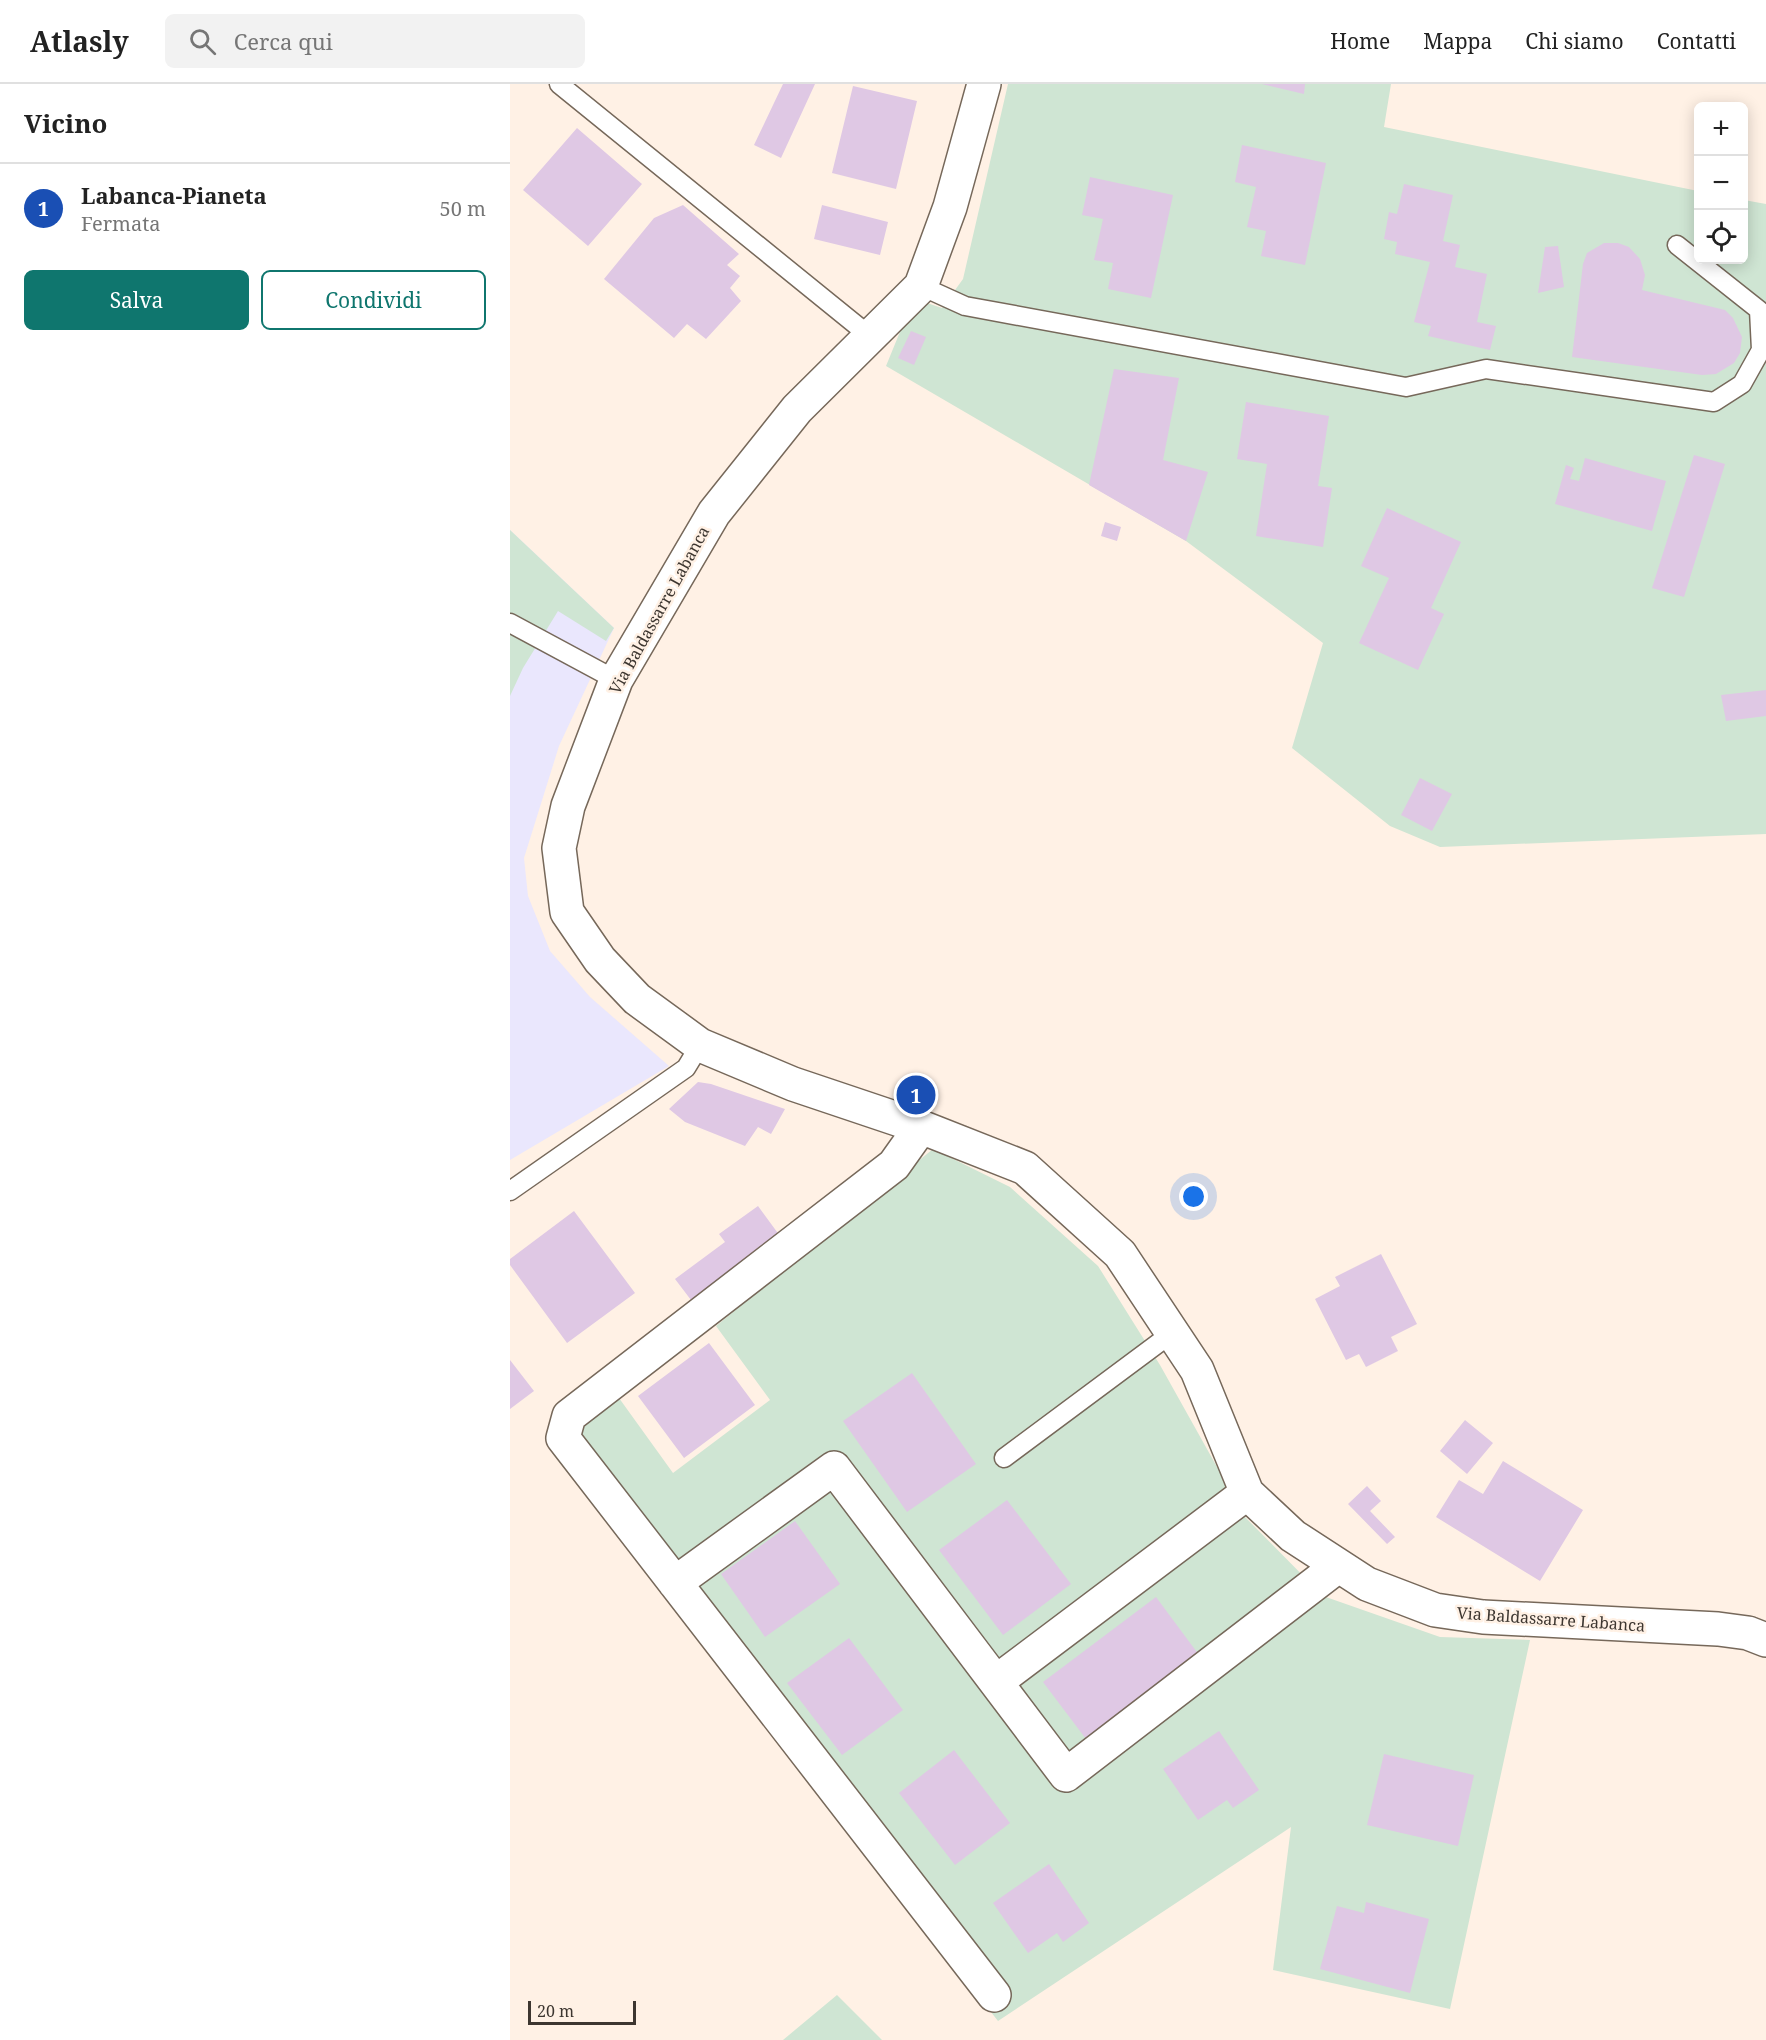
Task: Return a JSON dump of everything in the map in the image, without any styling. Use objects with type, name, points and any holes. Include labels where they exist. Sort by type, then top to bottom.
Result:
[{"type":"street","name":"Via Baldassarre Labanca","points":[[984,84],[950,207],[921,286],[797,409],[714,513],[616,680],[565,817],[559,848],[567,912],[600,960],[637,999],[700,1045],[793,1084],[921,1127],[1025,1168],[1120,1254],[1197,1370],[1247,1493],[1293,1536],[1367,1584],[1435,1610],[1483,1617],[1718,1629],[1760,1634]]},
{"type":"street","points":[[921,1127],[894,1165],[569,1416],[563,1438],[994,1995]]},
{"type":"street","points":[[675,1583],[834,1468],[1066,1775],[1338,1566]]},
{"type":"street","points":[[996,1682],[1247,1493]]},
{"type":"lane","points":[[559,84],[871,337]]},
{"type":"lane","points":[[921,286],[965,306],[1406,387],[1486,369],[1714,402],[1742,384],[1761,350],[1759,310],[1677,245]]},
{"type":"lane","points":[[510,623],[616,680]]},
{"type":"lane","points":[[511,1188],[686,1068],[700,1045]]},
{"type":"lane","points":[[1004,1458],[1172,1333]]},
{"type":"shaded area","points":[[510,530],[614,628],[559,746],[524,858],[528,896],[550,951],[590,997],[669,1066],[510,1160]]},
{"type":"green space","points":[[1008,84],[1391,84],[1384,127],[1694,190],[1694,264],[1748,264],[1748,201],[1766,204],[1766,834],[1440,847],[1390,826],[1292,748],[1323,643],[1186,541],[886,366],[904,322],[927,303],[942,308],[963,279]]},
{"type":"green space","points":[[510,530],[614,628],[606,641],[558,611],[523,668],[510,696]]},
{"type":"green space","points":[[933,1149],[1010,1187],[1098,1266],[1160,1365],[1245,1517],[1323,1596],[1440,1637],[1530,1640],[1450,2009],[1273,1970],[1291,1827],[998,2021],[552,1453],[619,1398],[673,1473],[770,1400],[716,1326]]},
{"type":"green space","points":[[837,1995],[882,2040],[783,2040]]},
{"type":"building","points":[[783,84],[815,84],[781,158],[754,145]]},
{"type":"building","points":[[1262,84],[1305,84],[1304,94]]},
{"type":"building","points":[[853,86],[917,101],[896,189],[832,173]]},
{"type":"building","points":[[577,128],[642,184],[588,246],[523,190]]},
{"type":"building","points":[[1242,145],[1326,163],[1305,265],[1261,256],[1266,231],[1247,227],[1256,187],[1235,182]]},
{"type":"building","points":[[1090,177],[1173,195],[1151,298],[1108,289],[1113,263],[1094,260],[1103,219],[1082,215]]},
{"type":"building","points":[[1404,184],[1453,195],[1443,241],[1460,245],[1455,267],[1487,274],[1477,322],[1496,326],[1490,350],[1428,336],[1431,326],[1414,322],[1430,262],[1395,254],[1397,242],[1384,239],[1389,212],[1397,214]]},
{"type":"building","points":[[683,205],[739,254],[727,265],[740,276],[730,288],[741,301],[706,339],[687,324],[674,338],[604,279],[654,218]]},
{"type":"building","points":[[822,205],[888,222],[880,255],[814,239]]},
{"type":"building","points":[[1604,243],[1618,243],[1629,247],[1640,259],[1645,275],[1642,290],[1725,310],[1733,318],[1742,337],[1740,353],[1734,363],[1716,374],[1702,375],[1572,357],[1583,264],[1587,253]]},
{"type":"building","points":[[1558,246],[1564,287],[1538,293],[1545,247]]},
{"type":"building","points":[[911,331],[926,337],[914,365],[898,358]]},
{"type":"building","points":[[1114,369],[1179,378],[1163,460],[1208,472],[1186,541],[1089,485]]},
{"type":"building","points":[[1246,402],[1329,416],[1318,486],[1332,488],[1323,547],[1256,536],[1267,464],[1237,459]]},
{"type":"building","points":[[1694,455],[1725,464],[1684,597],[1652,588]]},
{"type":"building","points":[[1585,458],[1666,481],[1652,531],[1555,504],[1566,465],[1574,468],[1570,479],[1579,481]]},
{"type":"building","points":[[1387,508],[1461,542],[1431,608],[1444,614],[1418,670],[1359,643],[1389,578],[1361,566]]},
{"type":"building","points":[[1105,522],[1121,527],[1117,541],[1101,536]]},
{"type":"building","points":[[1766,690],[1766,716],[1726,721],[1721,695]]},
{"type":"building","points":[[1420,778],[1452,794],[1432,831],[1401,815]]},
{"type":"building","points":[[698,1082],[711,1084],[785,1109],[771,1134],[758,1127],[745,1146],[685,1122],[669,1109]]},
{"type":"building","points":[[758,1206],[780,1236],[691,1300],[675,1279],[725,1242],[719,1234]]},
{"type":"building","points":[[574,1211],[635,1293],[567,1343],[510,1265],[510,1259]]},
{"type":"building","points":[[1381,1254],[1417,1324],[1391,1337],[1398,1351],[1366,1367],[1359,1354],[1346,1360],[1315,1299],[1340,1286],[1335,1277]]},
{"type":"building","points":[[709,1343],[755,1405],[684,1458],[638,1396]]},
{"type":"building","points":[[510,1360],[534,1391],[510,1409]]},
{"type":"building","points":[[912,1373],[976,1464],[907,1512],[843,1421]]},
{"type":"building","points":[[1465,1420],[1493,1443],[1467,1474],[1440,1451]]},
{"type":"building","points":[[1503,1461],[1583,1510],[1540,1581],[1436,1517],[1459,1480],[1483,1494]]},
{"type":"building","points":[[1367,1486],[1381,1501],[1370,1511],[1395,1537],[1387,1544],[1348,1504]]},
{"type":"building","points":[[1007,1500],[1071,1584],[1003,1635],[939,1550]]},
{"type":"building","points":[[795,1521],[840,1584],[765,1637],[721,1574]]},
{"type":"building","points":[[1156,1597],[1202,1659],[1089,1743],[1043,1682]]},
{"type":"building","points":[[849,1638],[903,1710],[842,1755],[787,1683]]},
{"type":"building","points":[[1219,1731],[1259,1790],[1233,1808],[1227,1800],[1198,1820],[1163,1769]]},
{"type":"building","points":[[954,1750],[1010,1823],[955,1865],[899,1793]]},
{"type":"building","points":[[1384,1754],[1474,1775],[1458,1846],[1367,1825]]},
{"type":"building","points":[[1049,1864],[1089,1923],[1063,1942],[1057,1933],[1028,1953],[993,1903]]},
{"type":"building","points":[[1366,1902],[1429,1919],[1410,1993],[1320,1969],[1337,1906],[1364,1913]]},
{"type":"place","name":"Labanca-Pianeta","points":[[916,1095]]}]
